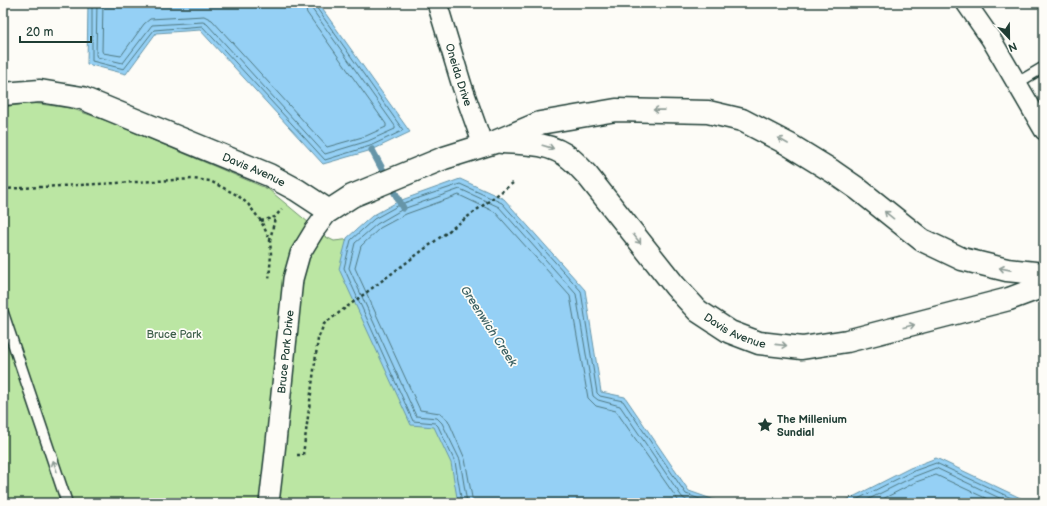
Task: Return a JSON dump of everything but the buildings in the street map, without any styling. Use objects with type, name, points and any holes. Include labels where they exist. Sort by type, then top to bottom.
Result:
[{"type":"main road","name":"Davis Avenue","points":[[3,94],[40,91],[82,98],[269,175],[297,190],[329,211],[352,196],[444,158],[489,144],[540,123],[616,110],[708,112],[742,120],[770,133],[832,171],[858,189],[922,240],[962,259],[1008,270],[1044,274]]},
{"type":"main road","name":"Davis Avenue","points":[[489,144],[534,143],[554,149],[571,159],[587,175],[675,286],[698,311],[730,332],[759,343],[802,348],[846,341],[1009,299],[1044,286]]},
{"type":"street","name":"Oneida Drive","points":[[437,3],[462,86],[489,144]]},
{"type":"street","points":[[966,3],[991,39],[1044,130]]},
{"type":"street","name":"Bruce Park Drive","points":[[268,503],[275,452],[293,279],[300,254],[314,231],[329,211]]},
{"type":"lane","points":[[1017,83],[1044,67]]},
{"type":"lane","points":[[3,313],[68,503]]},
{"type":"path","points":[[3,189],[194,179],[210,181],[237,195],[248,204],[261,221],[270,240]]},
{"type":"path","points":[[295,454],[303,455],[318,339],[324,324],[513,183]]},
{"type":"path","points":[[269,282],[271,254],[270,240],[275,217],[283,207]]},
{"type":"path","points":[[261,221],[275,217]]},
{"type":"green space","name":"Bruce Park","points":[[32,103],[70,108],[110,122],[268,189],[326,237],[334,241],[370,237],[568,503],[3,503],[3,107]]},
{"type":"water","points":[[88,3],[318,3],[410,132],[372,150],[323,164],[200,30],[156,33],[126,74],[87,64]]},
{"type":"water","points":[[460,179],[504,199],[585,290],[601,392],[625,397],[689,491],[723,503],[458,503],[451,463],[434,427],[411,425],[339,269],[347,238],[372,216],[399,201]]},
{"type":"water","points":[[936,458],[1031,503],[841,503],[910,468]]},
{"type":"waterway","name":"Greenwich Creek","points":[[372,150],[403,208]]},
{"type":"place","name":"The Millenium Sundial","points":[[765,425]]}]
